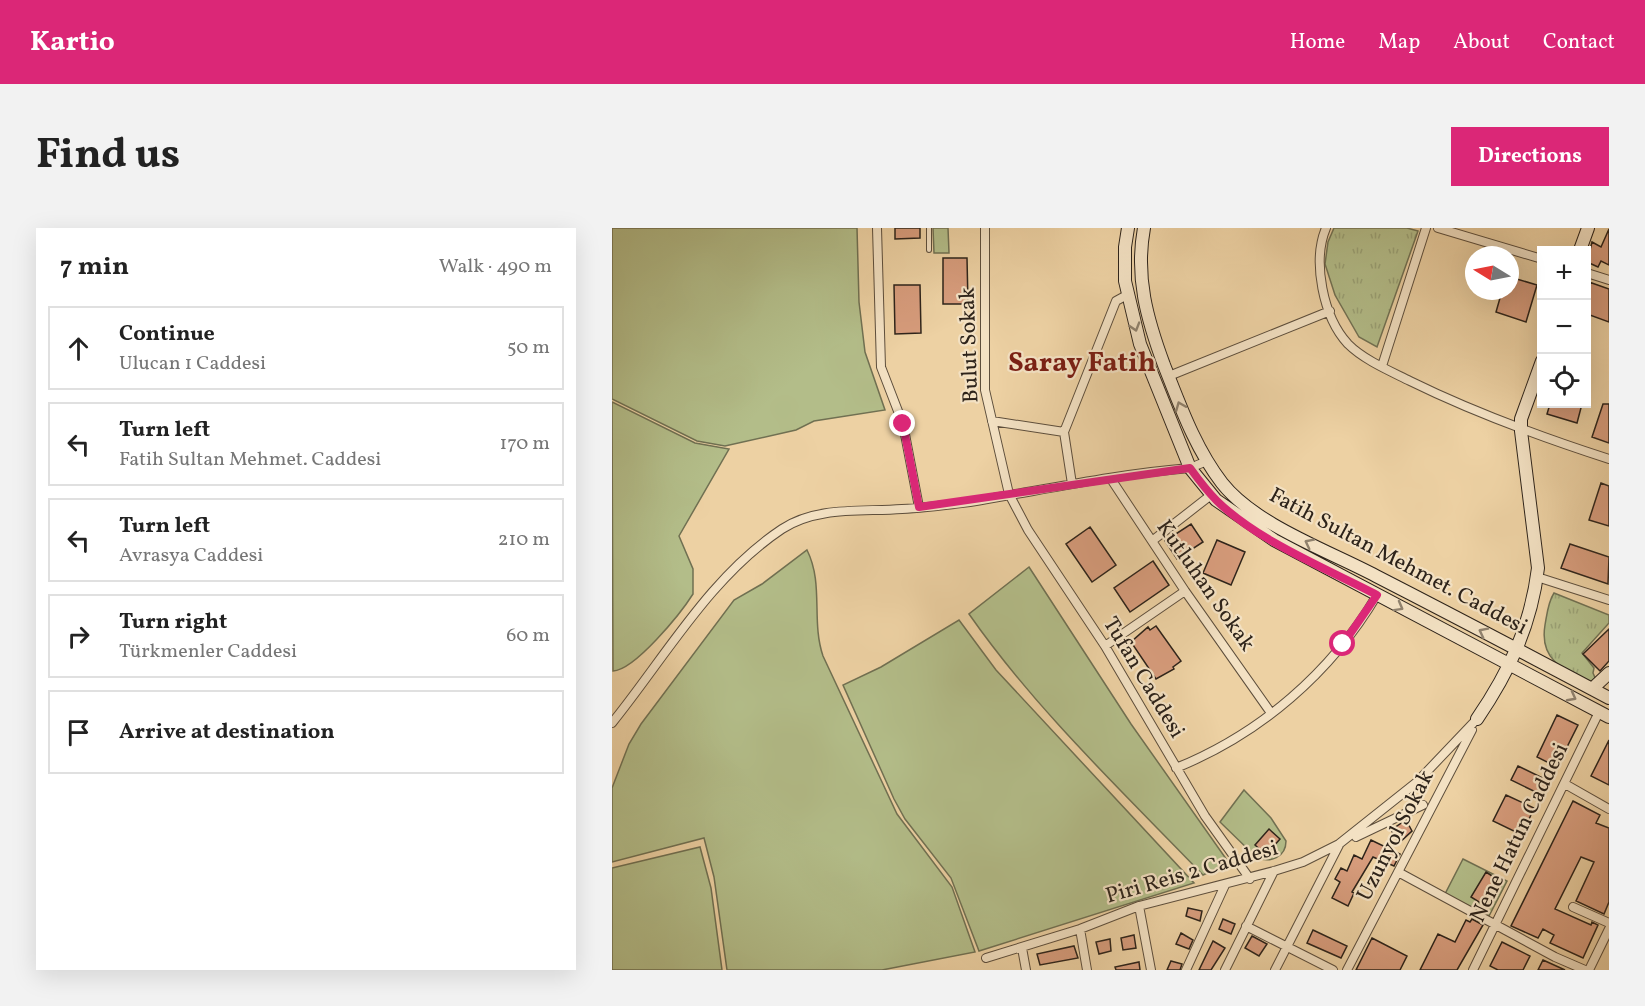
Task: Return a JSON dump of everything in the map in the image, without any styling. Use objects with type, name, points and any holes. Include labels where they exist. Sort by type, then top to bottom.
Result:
[{"type":"street","points":[[877,228],[881,367],[903,424],[919,507]]},
{"type":"street","name":"Bulut Sokak","points":[[985,228],[986,390],[1010,494]]},
{"type":"street","name":"Fatih Sultan Mehmet. Caddesi","points":[[1128,228],[1125,247],[1127,295],[1140,344],[1190,468],[1211,495],[1234,515],[1274,540],[1377,595],[1514,658],[1609,698]]},
{"type":"street","name":"Fatih Sultan Mehmet. Caddesi","points":[[1144,228],[1140,262],[1141,292],[1181,410],[1207,461],[1222,484],[1269,521],[1514,658],[1604,714]]},
{"type":"street","points":[[1326,228],[1320,249],[1319,266],[1330,311],[1347,342],[1358,352],[1433,392],[1521,431],[1609,459]]},
{"type":"street","points":[[1382,366],[1426,228]]},
{"type":"street","points":[[1438,228],[1537,258]]},
{"type":"street","points":[[1581,246],[1588,228]]},
{"type":"street","points":[[1591,274],[1609,280]]},
{"type":"street","points":[[1072,484],[1064,432],[1116,301],[1127,295]]},
{"type":"street","points":[[1169,376],[1330,311]]},
{"type":"street","name":"Piri Reis 2 Caddesi","points":[[1339,844],[1417,782],[1477,719],[1514,658],[1527,621],[1537,577],[1521,419],[1537,375]]},
{"type":"street","points":[[992,421],[1064,432]]},
{"type":"street","points":[[612,723],[715,588],[739,561],[784,528],[810,517],[849,510],[969,502],[1072,484],[1190,468],[1207,461]]},
{"type":"street","name":"Kutluhan Sokak","points":[[1111,479],[1185,591],[1271,713]]},
{"type":"street","name":"Tufan Caddesi","points":[[1010,494],[1028,530],[1105,646],[1204,816],[1250,879]]},
{"type":"street","points":[[1152,542],[1211,495]]},
{"type":"street","points":[[1537,577],[1609,600]]},
{"type":"street","points":[[1105,646],[1185,591]]},
{"type":"street","points":[[1176,768],[1210,754],[1296,695],[1332,658],[1377,595]]},
{"type":"street","points":[[1592,689],[1609,673]]},
{"type":"street","name":"Nene Hatun Caddesi","points":[[1473,970],[1565,784],[1604,714]]},
{"type":"street","name":"Uzunyol Sokak","points":[[1347,970],[1477,719]]},
{"type":"street","points":[[1565,784],[1609,809]]},
{"type":"street","name":"Piri Reis 2 Caddesi","points":[[986,958],[1080,929],[1139,906],[1250,879],[1303,862],[1423,805]]},
{"type":"street","points":[[1275,970],[1339,844]]},
{"type":"street","points":[[1225,970],[1274,871]]},
{"type":"street","points":[[1398,872],[1495,925],[1587,970],[1609,929]]},
{"type":"street","points":[[1186,970],[1226,885]]},
{"type":"street","points":[[1139,906],[1151,970]]},
{"type":"street","points":[[1573,907],[1609,923]]},
{"type":"street","points":[[1246,926],[1333,970]]},
{"type":"street","points":[[1080,929],[1087,970]]},
{"type":"street","points":[[1022,948],[1026,970]]},
{"type":"lane","points":[[928,228],[929,250]]},
{"type":"green space","points":[[612,228],[857,228],[859,302],[865,352],[885,410],[814,421],[796,430],[725,446],[697,441],[612,399]]},
{"type":"green space","points":[[933,228],[948,228],[949,253],[934,253]]},
{"type":"green space","points":[[1334,228],[1407,228],[1418,231],[1377,347],[1359,337],[1335,295],[1325,264],[1328,242]]},
{"type":"green space","points":[[612,402],[695,443],[729,449],[679,536],[693,569],[693,594],[679,614],[645,651],[622,668],[613,671]]},
{"type":"green space","points":[[807,550],[815,576],[818,629],[823,656],[897,814],[952,887],[975,952],[882,970],[727,970],[714,877],[704,838],[612,862],[612,788],[629,744],[641,724],[734,600],[762,584]]},
{"type":"green space","points":[[1029,567],[1131,724],[1229,863],[1203,875],[1051,717],[969,614]]},
{"type":"green space","points":[[1554,593],[1609,615],[1609,623],[1582,653],[1594,668],[1593,673],[1596,680],[1594,683],[1573,674],[1556,663],[1546,647],[1545,625],[1549,604]]},
{"type":"green space","points":[[959,620],[996,670],[1194,883],[979,951],[951,878],[905,819],[843,685],[881,667]]},
{"type":"green space","points":[[1244,790],[1271,818],[1286,841],[1283,851],[1276,858],[1267,860],[1256,857],[1220,822]]},
{"type":"green space","points":[[700,847],[711,888],[722,970],[612,970],[612,868]]},
{"type":"green space","points":[[1463,859],[1507,881],[1489,916],[1445,894]]},
{"type":"building","points":[[895,228],[920,228],[920,238],[895,239]]},
{"type":"building","points":[[1609,229],[1609,265],[1601,261],[1598,267],[1591,264],[1592,242],[1601,247]]},
{"type":"building","points":[[943,258],[967,258],[968,304],[943,304]]},
{"type":"building","points":[[1519,280],[1537,285],[1526,322],[1496,312],[1499,300],[1519,300]]},
{"type":"building","points":[[1591,283],[1609,289],[1609,322],[1591,315]]},
{"type":"building","points":[[894,285],[920,285],[921,333],[895,334]]},
{"type":"building","points":[[1603,404],[1609,404],[1609,443],[1592,437]]},
{"type":"building","points":[[1549,408],[1581,408],[1577,423],[1547,414]]},
{"type":"building","points":[[1601,483],[1609,486],[1609,526],[1589,520]]},
{"type":"building","points":[[1191,524],[1203,542],[1177,559],[1165,541]]},
{"type":"building","points":[[1090,527],[1116,565],[1092,582],[1066,544]]},
{"type":"building","points":[[1217,540],[1245,552],[1231,585],[1203,573]]},
{"type":"building","points":[[1570,544],[1609,557],[1608,584],[1561,568]]},
{"type":"building","points":[[1153,561],[1169,585],[1130,612],[1114,588]]},
{"type":"building","points":[[1156,626],[1181,661],[1173,667],[1174,669],[1156,679],[1131,642],[1148,627],[1150,630]]},
{"type":"building","points":[[1609,629],[1609,661],[1600,671],[1583,654]]},
{"type":"building","points":[[1557,715],[1578,725],[1557,767],[1537,757]]},
{"type":"building","points":[[1609,740],[1609,785],[1591,776]]},
{"type":"building","points":[[1518,766],[1551,782],[1544,796],[1511,780]]},
{"type":"building","points":[[1506,795],[1534,808],[1522,835],[1493,821]]},
{"type":"building","points":[[1573,801],[1600,815],[1596,823],[1609,828],[1609,902],[1604,914],[1576,901],[1594,862],[1581,857],[1555,909],[1591,925],[1592,922],[1598,925],[1583,958],[1550,943],[1554,935],[1543,929],[1538,938],[1511,926]]},
{"type":"building","points":[[1406,820],[1412,831],[1399,843],[1391,830]]},
{"type":"building","points":[[1269,829],[1280,839],[1266,855],[1255,845]]},
{"type":"building","points":[[1371,840],[1400,854],[1394,866],[1373,857],[1352,892],[1354,893],[1348,906],[1332,898],[1340,882],[1335,879],[1341,868],[1347,871],[1354,855],[1362,859]]},
{"type":"building","points":[[1486,872],[1503,883],[1487,907],[1471,897]]},
{"type":"building","points":[[1188,908],[1202,911],[1200,921],[1186,916]]},
{"type":"building","points":[[1223,919],[1235,924],[1231,934],[1219,929]]},
{"type":"building","points":[[1472,919],[1483,925],[1457,970],[1420,970],[1438,934],[1455,942],[1466,920],[1470,922]]},
{"type":"building","points":[[1313,930],[1347,946],[1341,958],[1307,943]]},
{"type":"building","points":[[1181,933],[1193,940],[1189,949],[1176,944]]},
{"type":"building","points":[[1134,935],[1136,948],[1123,950],[1121,938]]},
{"type":"building","points":[[1252,936],[1267,944],[1259,956],[1245,948]]},
{"type":"building","points":[[1372,938],[1407,956],[1400,970],[1356,970]]},
{"type":"building","points":[[1110,939],[1111,951],[1099,954],[1096,942]]},
{"type":"building","points":[[1213,941],[1225,948],[1211,970],[1199,970]]},
{"type":"building","points":[[1502,942],[1530,956],[1523,970],[1498,970],[1490,966]]},
{"type":"building","points":[[1074,946],[1078,958],[1040,965],[1037,954]]},
{"type":"building","points":[[1543,960],[1565,970],[1538,970]]},
{"type":"building","points":[[1171,961],[1182,964],[1180,970],[1167,970]]},
{"type":"building","points":[[1139,962],[1140,970],[1116,970],[1115,967]]},
{"type":"district","name":"Saray Fatih","points":[[1082,363]]},
{"type":"route","points":[[903,424],[919,507],[969,502],[1056,486],[1190,468],[1216,500],[1234,515],[1274,540],[1377,595],[1343,644]]}]
